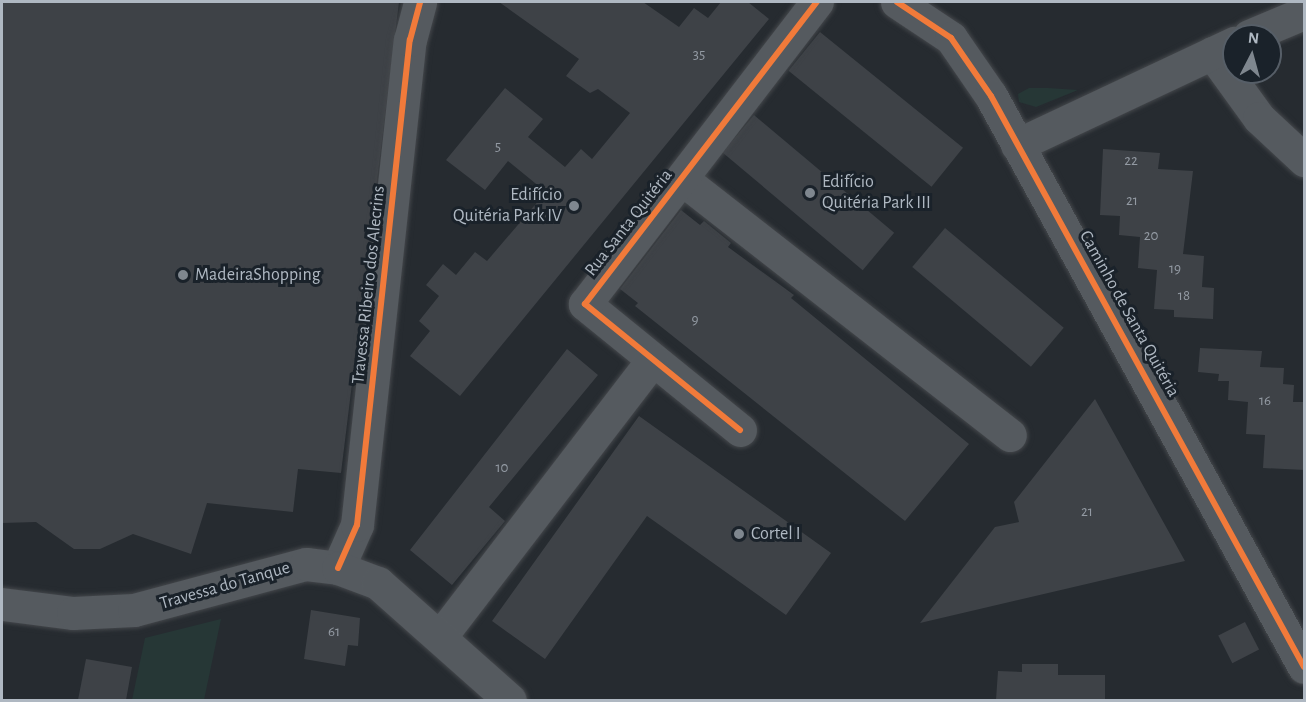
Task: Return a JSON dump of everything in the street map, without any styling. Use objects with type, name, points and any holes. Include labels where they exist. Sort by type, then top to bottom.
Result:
[{"type":"street","name":"Travessa Ribeiro dos Alecrins","points":[[338,568],[357,525],[410,40],[420,2]]},
{"type":"street","name":"Rua Santa Quitéria","points":[[740,430],[652,361],[585,304],[817,2]]},
{"type":"street","name":"Caminho de Santa Quitéria","points":[[897,2],[951,38],[1017,144],[1305,667]]},
{"type":"street","points":[[1278,24],[1305,13]]},
{"type":"street","points":[[1017,144],[1222,48]]},
{"type":"street","points":[[1242,84],[1259,118],[1305,160]]},
{"type":"street","name":"Rua Santa Quitéria","points":[[682,179],[1010,435]]},
{"type":"street","points":[[440,637],[652,361]]},
{"type":"street","name":"Travessa do Tanque","points":[[2,604],[73,613],[134,610],[306,564],[338,568],[378,583],[510,700]]},
{"type":"shaded area","points":[[1029,88],[1078,90],[1036,107],[1019,102],[1018,94]]},
{"type":"shaded area","points":[[221,619],[204,700],[132,700],[145,638]]},
{"type":"building","name":"MadeiraShopping","points":[[2,2],[399,2],[341,473],[298,469],[293,512],[207,503],[191,554],[133,534],[100,549],[74,549],[36,522],[2,523]]},
{"type":"building","name":"Edifício Quitéria Park IV","points":[[499,2],[643,2],[679,27],[694,8],[708,18],[721,2],[748,2],[769,19],[460,396],[410,356],[430,331],[419,321],[439,296],[426,285],[443,264],[456,275],[475,252],[487,261],[546,192],[508,161],[485,190],[446,160],[505,88],[543,119],[528,137],[565,167],[581,149],[592,159],[630,113],[598,89],[590,93],[566,76],[579,59]]},
{"type":"building","name":"Edifício Quitéria Park III","points":[[820,32],[963,148],[932,187],[789,71]]},
{"type":"building","name":"Edifício Quitéria Park III","points":[[754,115],[894,233],[863,270],[723,153]]},
{"type":"building","points":[[1103,149],[1160,153],[1158,169],[1193,171],[1183,254],[1204,256],[1202,287],[1214,288],[1213,319],[1174,317],[1174,310],[1154,309],[1157,270],[1138,268],[1140,237],[1119,235],[1120,216],[1100,215]]},
{"type":"building","points":[[681,210],[700,225],[704,221],[731,243],[728,247],[794,295],[791,298],[969,444],[905,521],[635,306],[638,303],[620,289]]},
{"type":"building","name":"Edifício Quitéria Park III","points":[[945,228],[1064,328],[1031,367],[912,267]]},
{"type":"building","points":[[1200,348],[1262,351],[1260,367],[1284,368],[1283,384],[1294,385],[1293,402],[1305,402],[1305,470],[1263,468],[1265,435],[1246,434],[1248,402],[1228,400],[1229,381],[1218,381],[1219,374],[1198,372]]},
{"type":"building","points":[[567,349],[598,375],[489,507],[505,521],[452,585],[410,550]]},
{"type":"building","points":[[1095,399],[1185,561],[920,623],[995,527],[1019,522],[1014,502]]},
{"type":"building","name":"Cortel I","points":[[639,416],[831,553],[786,615],[647,516],[545,659],[492,621]]},
{"type":"building","points":[[311,610],[360,618],[358,646],[348,645],[345,666],[304,659]]},
{"type":"building","points":[[1245,622],[1259,650],[1232,663],[1218,636]]},
{"type":"building","points":[[86,659],[132,667],[126,700],[78,700]]},
{"type":"building","points":[[1022,664],[1058,664],[1058,675],[1105,675],[1105,700],[996,700],[998,671],[1022,672]]},
{"type":"cycle path","points":[[338,568],[357,525],[410,40],[420,2]]},
{"type":"cycle path","points":[[740,430],[585,304],[817,2]]},
{"type":"cycle path","points":[[897,2],[951,38],[991,96],[1304,667]]},
{"type":"place","name":"Edifício Quitéria Park III","points":[[810,193]]},
{"type":"place","name":"Edifício Quitéria Park IV","points":[[574,206]]},
{"type":"place","name":"MadeiraShopping","points":[[183,275]]},
{"type":"place","name":"Cortel I","points":[[739,534]]}]
